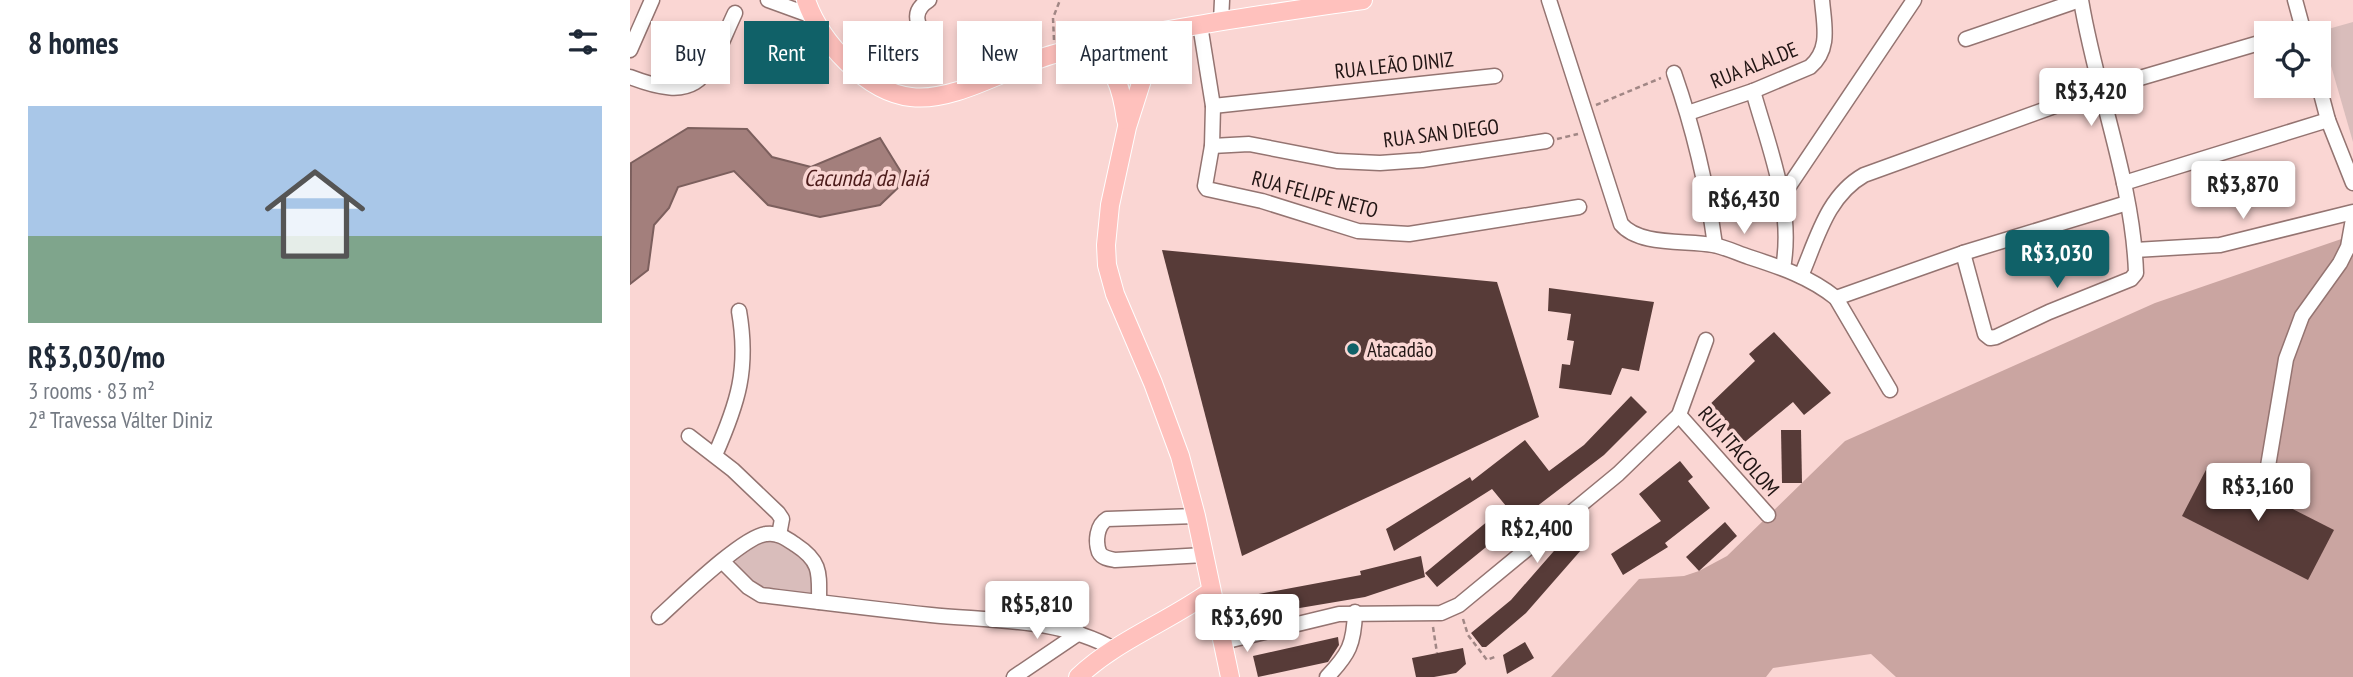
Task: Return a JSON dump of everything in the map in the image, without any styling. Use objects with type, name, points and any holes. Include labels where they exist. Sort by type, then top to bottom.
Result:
[{"type":"main road","points":[[1192,26],[1363,0]]},
{"type":"main road","points":[[809,8],[824,38],[853,66],[879,84],[908,97],[942,95],[1055,54]]},
{"type":"main road","points":[[1119,84],[1127,127]]},
{"type":"main road","points":[[1141,84],[1127,127],[1107,226],[1108,273],[1170,427],[1196,516],[1230,677]]},
{"type":"main road","points":[[1079,677],[1114,649],[1211,591]]},
{"type":"street","points":[[630,50],[652,0]]},
{"type":"street","points":[[768,0],[809,8]]},
{"type":"street","points":[[918,21],[916,16],[919,9],[929,0]]},
{"type":"street","points":[[1221,21],[1222,0]]},
{"type":"street","points":[[1549,0],[1621,224],[1627,232],[1643,237],[1715,245],[1801,276],[1836,298],[1890,390]]},
{"type":"street","name":"RUA ALALDE","points":[[1688,113],[1753,91],[1810,67],[1824,47],[1822,0]]},
{"type":"street","points":[[1783,195],[1914,0]]},
{"type":"street","points":[[1964,253],[1985,334],[1990,338],[2131,279],[2136,273],[2124,183],[2099,90],[2081,0],[1966,39]]},
{"type":"street","points":[[2295,0],[2298,21]]},
{"type":"street","points":[[630,77],[648,84],[676,89],[697,83],[711,65],[734,13]]},
{"type":"street","name":"RUA FELIPE NETO","points":[[1200,25],[1213,106],[1212,146],[1205,186],[1207,189],[1262,201],[1358,231],[1409,234],[1579,207]]},
{"type":"street","points":[[1801,276],[1826,215],[1837,196],[1850,183],[1885,166],[2099,90],[2254,45]]},
{"type":"street","points":[[1674,73],[1688,113],[1708,194],[1715,245]]},
{"type":"street","name":"RUA LEÃO DINIZ","points":[[1213,106],[1495,76]]},
{"type":"street","points":[[1753,91],[1783,195],[1787,237],[1783,268]]},
{"type":"street","points":[[2322,98],[2353,183]]},
{"type":"street","points":[[2124,183],[2328,120]]},
{"type":"street","name":"RUA SAN DIEGO","points":[[1212,146],[1249,144],[1337,161],[1380,163],[1422,160],[1546,141]]},
{"type":"street","points":[[1836,298],[1964,253],[2127,203]]},
{"type":"street","points":[[2135,250],[2220,245],[2353,212]]},
{"type":"street","points":[[2267,472],[2286,359],[2302,316],[2340,263],[2348,247],[2353,219]]},
{"type":"street","points":[[715,455],[732,416],[743,371],[744,340],[739,311]]},
{"type":"street","points":[[1223,642],[1355,612],[1441,613],[1459,605],[1618,474],[1679,415],[1706,340]]},
{"type":"street","name":"RUA ITACOLOM","points":[[1679,415],[1768,515]]},
{"type":"street","points":[[689,436],[715,455],[778,513],[782,519],[779,535]]},
{"type":"street","points":[[1196,516],[1107,519],[1101,522],[1098,528],[1099,551],[1102,556],[1115,560],[1204,555]]},
{"type":"street","points":[[659,617],[749,541],[763,534],[779,535],[806,551],[817,565],[819,602]]},
{"type":"street","points":[[723,562],[753,592],[761,595],[887,611],[1048,626],[1079,633],[1114,649]]},
{"type":"street","points":[[1327,677],[1352,644],[1355,612]]},
{"type":"street","points":[[1014,677],[1079,633]]},
{"type":"path","points":[[1055,54],[1053,18],[1060,0]]},
{"type":"path","points":[[1584,110],[1674,73]]},
{"type":"path","points":[[908,97],[911,84]]},
{"type":"path","points":[[1546,141],[1591,131]]},
{"type":"path","points":[[1459,605],[1468,635],[1487,660],[1497,656]]},
{"type":"path","points":[[1432,613],[1437,653]]},
{"type":"shaded area","points":[[2353,22],[2353,142],[2331,66],[2331,28]]},
{"type":"shaded area","points":[[2353,235],[2353,677],[1896,677],[1871,654],[1773,668],[1766,677],[1551,677],[1639,579],[1684,576],[1727,556],[1845,441],[2155,303]]},
{"type":"shaded area","points":[[768,538],[786,544],[811,566],[814,594],[759,589],[736,566],[735,559],[756,541]]},
{"type":"water","name":"Cacunda da Iaiá","points":[[688,128],[747,129],[772,157],[811,167],[880,138],[906,180],[880,205],[820,217],[768,205],[734,171],[678,187],[669,208],[654,225],[648,270],[630,284],[631,163]]},
{"type":"building","name":"Atacadão","points":[[1162,250],[1497,282],[1539,417],[1242,556]]},
{"type":"building","points":[[1549,288],[1654,302],[1639,371],[1622,368],[1611,395],[1559,388],[1562,364],[1570,365],[1574,341],[1567,340],[1571,314],[1548,311]]},
{"type":"building","points":[[1774,332],[1831,393],[1804,415],[1793,402],[1740,446],[1720,421],[1718,423],[1705,409],[1755,361],[1749,354]]},
{"type":"building","points":[[1631,396],[1647,412],[1604,455],[1437,587],[1425,573],[1506,506],[1492,489],[1394,551],[1386,529],[1470,477],[1472,481],[1525,440],[1549,471],[1584,445]]},
{"type":"building","points":[[1781,430],[1801,430],[1802,483],[1782,483]]},
{"type":"building","points":[[1680,461],[1693,477],[1688,481],[1710,508],[1665,543],[1668,547],[1623,575],[1611,554],[1661,521],[1639,494]]},
{"type":"building","points":[[2208,466],[2334,530],[2308,580],[2182,516]]},
{"type":"building","points":[[1725,522],[1737,536],[1699,571],[1686,557]]},
{"type":"building","points":[[1567,536],[1582,549],[1526,613],[1486,647],[1482,647],[1471,633],[1511,600]]},
{"type":"building","points":[[1421,556],[1425,577],[1365,597],[1241,618],[1237,598],[1361,575],[1360,571]]},
{"type":"building","points":[[1338,637],[1339,645],[1328,662],[1258,677],[1253,656]]},
{"type":"building","points":[[1525,642],[1534,658],[1507,674],[1503,655]]},
{"type":"building","points":[[1463,648],[1466,664],[1456,673],[1416,677],[1412,658]]},
{"type":"place","name":"Atacadão","points":[[1353,349]]}]
